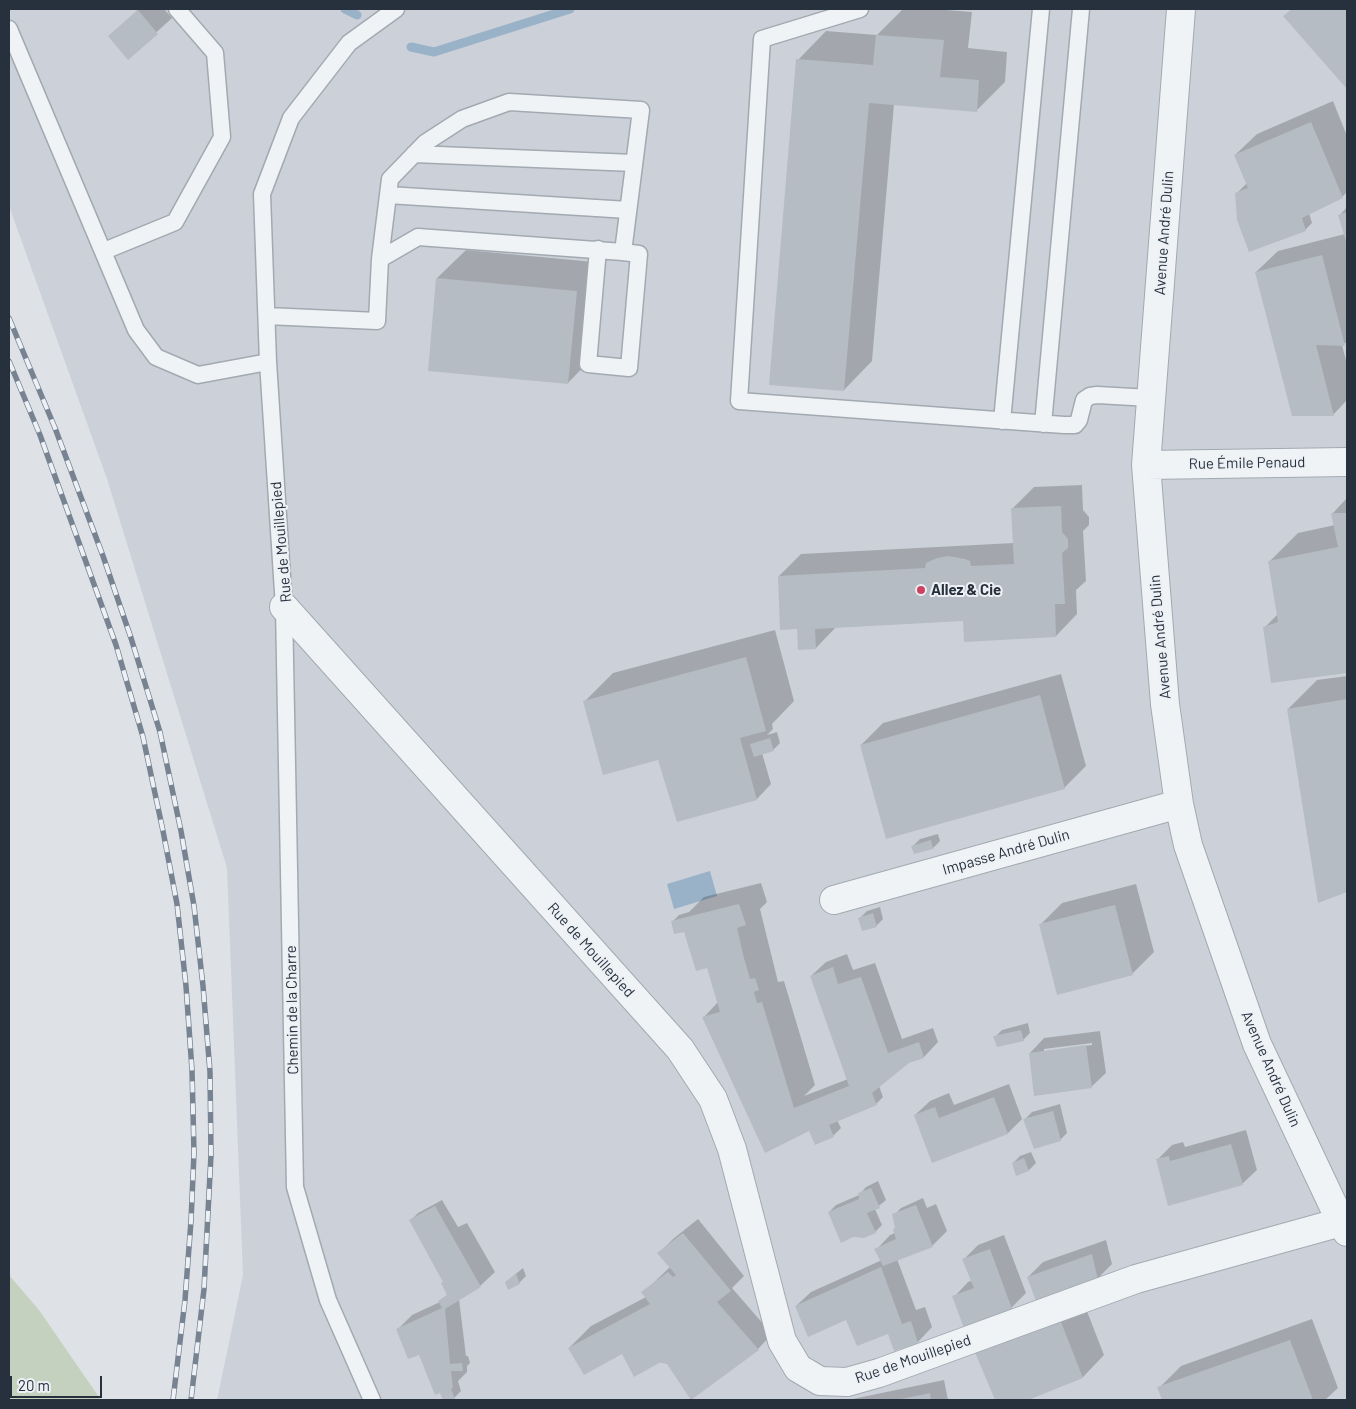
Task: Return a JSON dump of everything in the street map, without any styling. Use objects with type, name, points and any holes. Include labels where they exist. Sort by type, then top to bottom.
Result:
[{"type":"street","name":"Avenue André Dulin","points":[[1181,9],[1146,465],[1166,704],[1179,804],[1188,846],[1257,1044],[1344,1227]]},
{"type":"street","name":"Rue Émile Penaud","points":[[1146,465],[1347,462]]},
{"type":"street","name":"Rue de Mouillepied","points":[[284,607],[680,1049],[713,1099],[732,1149],[782,1341],[798,1368],[820,1382],[847,1382],[879,1373],[1136,1279],[1344,1227]]},
{"type":"street","name":"Impasse André Dulin","points":[[834,900],[1179,804]]},
{"type":"lane","points":[[104,251],[175,222],[222,137],[215,53],[177,9]]},
{"type":"lane","name":"Rue de Mouillepied","points":[[284,607],[268,362],[262,194],[291,118],[349,43],[395,9]]},
{"type":"lane","points":[[860,9],[762,39],[739,401],[1075,425],[1079,420],[1084,400],[1090,396],[1151,398]]},
{"type":"lane","points":[[1002,421],[1041,9]]},
{"type":"lane","points":[[1043,424],[1081,9]]},
{"type":"lane","points":[[9,29],[136,330],[156,357],[198,375],[268,362]]},
{"type":"lane","points":[[266,316],[376,321],[380,259],[390,179],[424,143],[462,119],[509,102],[641,110],[623,252]]},
{"type":"lane","points":[[414,154],[634,163]]},
{"type":"lane","points":[[388,195],[628,210]]},
{"type":"lane","points":[[380,259],[418,238],[598,250],[639,254],[629,368],[588,364],[598,250]]},
{"type":"lane","name":"Chemin de la Charre","points":[[284,607],[295,1187],[328,1300],[372,1400]]},
{"type":"shaded area","points":[[9,9],[1347,9],[1347,1400],[217,1400],[243,1275],[227,868],[107,479],[9,206]]},
{"type":"green space","points":[[9,1275],[39,1310],[101,1400],[9,1400]]},
{"type":"water","points":[[710,871],[717,896],[674,909],[667,884]]},
{"type":"building","points":[[1292,9],[1347,9],[1347,89],[1283,16]]},
{"type":"building","points":[[138,10],[158,34],[128,60],[108,36]]},
{"type":"building","points":[[876,35],[944,40],[940,77],[979,80],[977,112],[869,103],[844,391],[769,385],[796,59],[873,65]]},
{"type":"building","points":[[1311,122],[1343,198],[1302,218],[1306,231],[1249,252],[1237,220],[1235,193],[1248,188],[1234,155]]},
{"type":"building","points":[[1347,212],[1347,245],[1338,215]]},
{"type":"building","points":[[1322,255],[1345,346],[1316,345],[1334,416],[1292,416],[1255,272]]},
{"type":"building","points":[[436,278],[577,291],[568,384],[428,371]]},
{"type":"building","name":"Allez & Cie","points":[[1061,506],[1062,532],[1068,539],[1068,548],[1062,553],[1065,604],[1055,604],[1056,637],[964,642],[963,621],[815,629],[816,649],[798,650],[797,629],[780,630],[778,576],[925,568],[926,563],[948,556],[970,561],[971,566],[1014,564],[1011,508]]},
{"type":"building","points":[[1331,513],[1347,513],[1347,673],[1271,683],[1263,627],[1278,622],[1268,561],[1338,547]]},
{"type":"building","points":[[746,657],[766,731],[740,738],[757,800],[677,822],[658,760],[603,775],[583,701]]},
{"type":"building","points":[[1040,695],[1065,789],[886,839],[860,745]]},
{"type":"building","points":[[1347,699],[1347,892],[1318,903],[1287,709]]},
{"type":"building","points":[[770,738],[774,751],[754,757],[750,744]]},
{"type":"building","points":[[931,840],[933,849],[914,854],[911,846]]},
{"type":"building","points":[[739,904],[746,925],[737,928],[744,958],[750,979],[755,978],[759,990],[754,992],[757,1003],[762,1002],[794,1108],[849,1086],[810,976],[833,967],[838,984],[861,977],[888,1053],[919,1042],[924,1058],[909,1063],[872,1093],[877,1105],[829,1125],[834,1137],[815,1145],[809,1131],[765,1153],[702,1017],[720,1012],[707,968],[696,971],[684,932],[674,934],[671,921]]},
{"type":"building","points":[[1115,905],[1133,975],[1057,995],[1039,924]]},
{"type":"building","points":[[873,913],[877,927],[862,931],[858,918]]},
{"type":"building","points":[[1021,1030],[1024,1041],[997,1047],[993,1036]]},
{"type":"building","points":[[1086,1045],[1092,1088],[1034,1096],[1029,1053]]},
{"type":"building","points":[[994,1097],[1008,1134],[932,1163],[914,1115],[935,1107],[939,1118]]},
{"type":"building","points":[[1053,1111],[1061,1141],[1034,1149],[1023,1119]]},
{"type":"building","points":[[1231,1144],[1243,1185],[1168,1206],[1156,1159],[1169,1156],[1170,1161]]},
{"type":"building","points":[[1024,1158],[1029,1171],[1016,1176],[1012,1163]]},
{"type":"building","points":[[871,1188],[880,1208],[867,1213],[876,1233],[864,1238],[853,1237],[841,1243],[828,1212],[859,1199],[858,1193]]},
{"type":"building","points":[[916,1205],[933,1247],[883,1266],[874,1249],[896,1239],[892,1214]]},
{"type":"building","points":[[435,1206],[481,1287],[445,1309],[450,1364],[462,1363],[463,1371],[451,1371],[453,1388],[451,1389],[455,1399],[452,1400],[443,1400],[440,1393],[435,1395],[419,1355],[408,1359],[396,1329],[442,1308],[438,1301],[447,1295],[441,1283],[443,1282],[409,1220]]},
{"type":"building","points":[[683,1233],[731,1291],[717,1302],[759,1350],[691,1400],[667,1364],[661,1362],[634,1377],[622,1354],[584,1375],[568,1348],[650,1304],[641,1292],[668,1272],[673,1277],[676,1275],[657,1253]]},
{"type":"building","points":[[990,1249],[1012,1309],[964,1328],[952,1296],[974,1288],[962,1259]]},
{"type":"building","points":[[1092,1254],[1098,1280],[1036,1301],[1027,1277]]},
{"type":"building","points":[[881,1267],[902,1324],[911,1321],[918,1343],[894,1351],[888,1334],[857,1346],[846,1320],[808,1337],[795,1306]]},
{"type":"building","points":[[516,1274],[520,1284],[508,1290],[505,1282]]},
{"type":"building","points":[[1059,1317],[1083,1378],[1028,1400],[995,1400],[974,1350]]},
{"type":"building","points":[[1290,1340],[1313,1400],[1162,1400],[1157,1387]]},
{"type":"building","points":[[930,1393],[931,1400],[901,1400],[901,1399]]},
{"type":"waterway","points":[[345,9],[357,15]]},
{"type":"waterway","points":[[411,47],[434,52],[570,9]]},
{"type":"railway","points":[[9,318],[55,428],[103,556],[131,638],[160,732],[181,831],[194,906],[210,1072],[211,1155],[204,1289],[191,1400]]},
{"type":"railway","points":[[9,361],[40,435],[116,645],[143,737],[177,904],[186,986],[192,1070],[194,1153],[185,1300],[173,1400]]},
{"type":"place","name":"Allez & Cie","points":[[921,590]]}]
